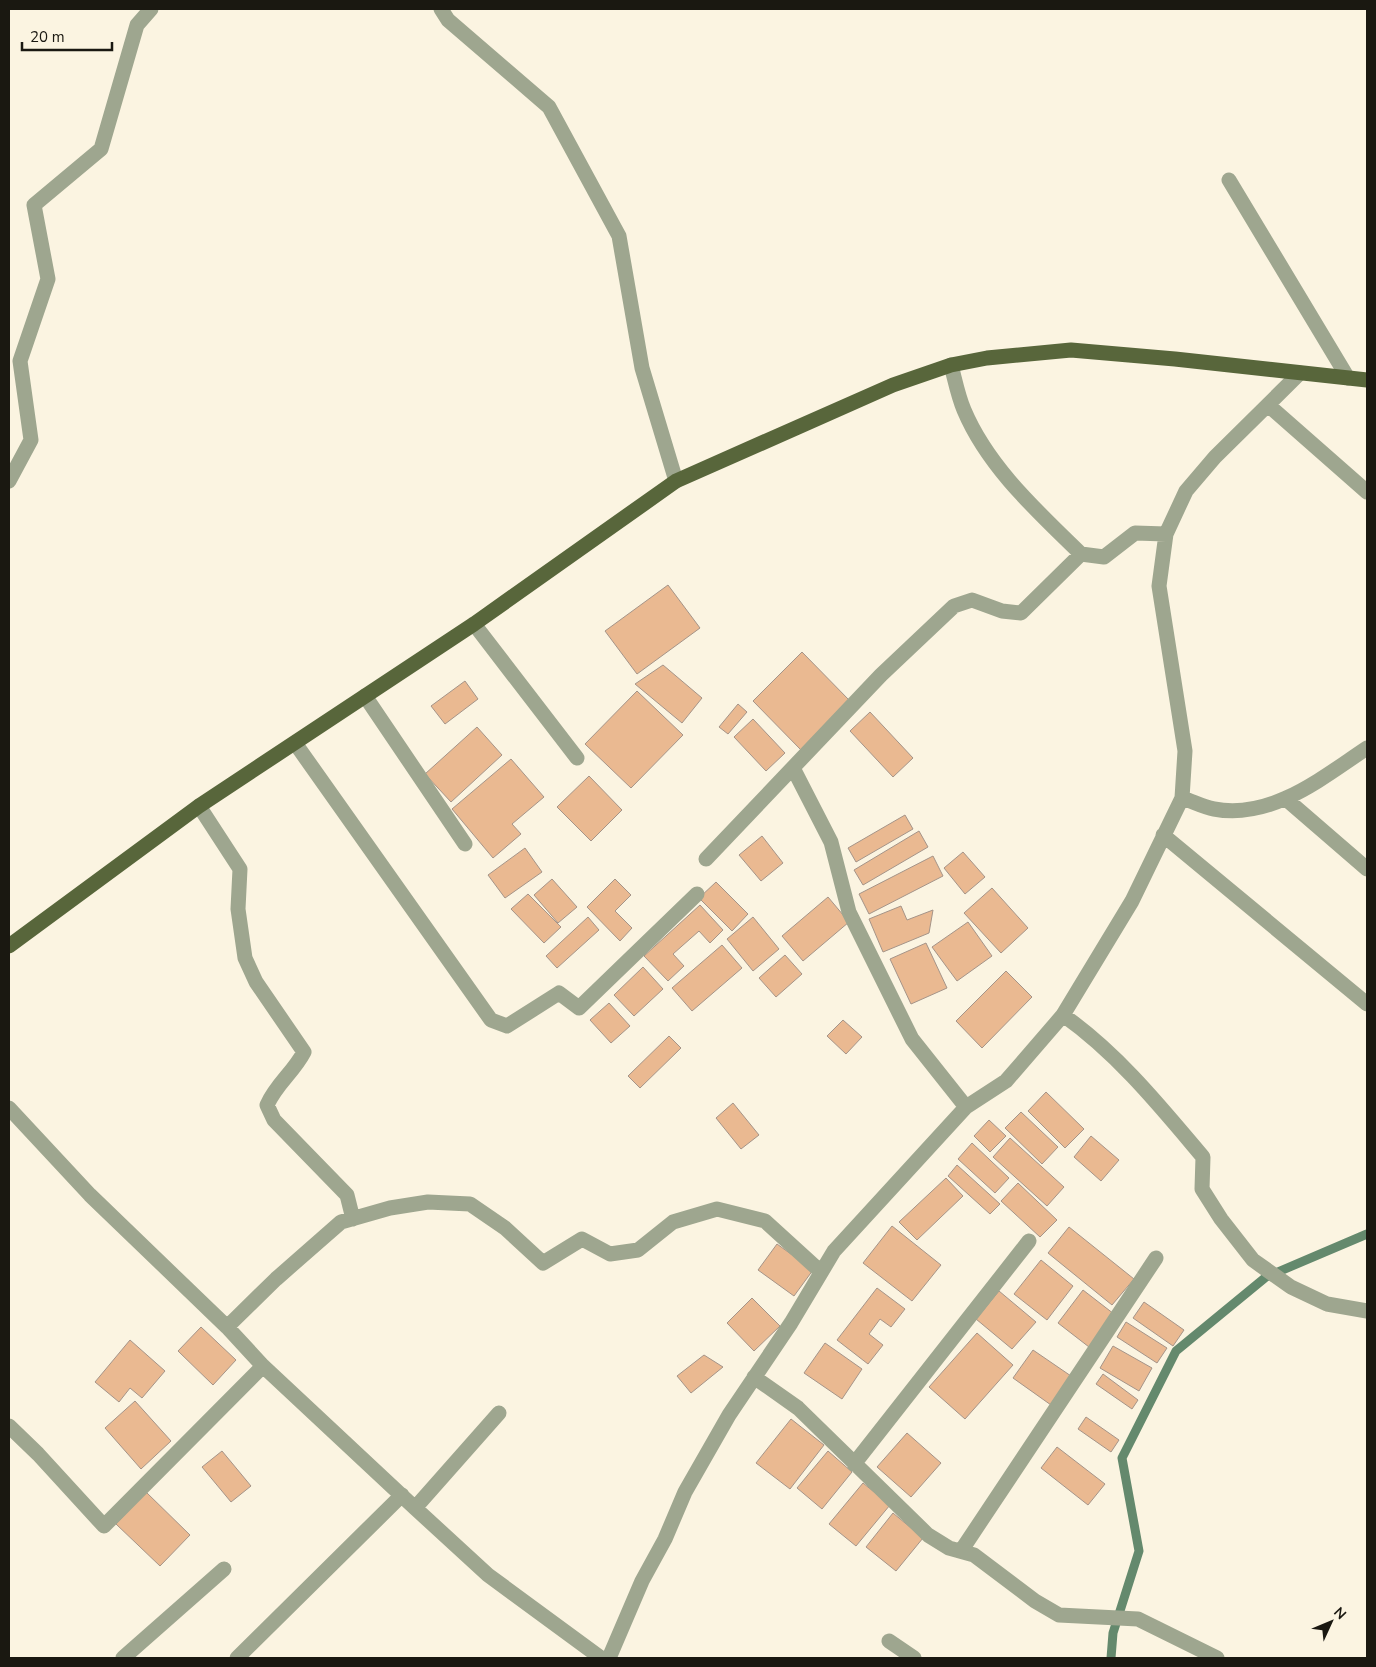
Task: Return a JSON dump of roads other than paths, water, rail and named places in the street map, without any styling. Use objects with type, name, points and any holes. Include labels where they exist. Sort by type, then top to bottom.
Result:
[{"type":"main road","points":[[9,946],[199,806],[474,624],[676,481],[893,385],[951,366],[987,358],[1071,350],[1176,359],[1367,380]]},
{"type":"street","points":[[9,481],[31,440],[20,361],[48,279],[34,205],[101,149],[136,25],[151,9]]},
{"type":"street","points":[[441,9],[448,20],[549,107],[619,236],[642,368],[676,481]]},
{"type":"street","points":[[1229,180],[1348,378]]},
{"type":"street","points":[[951,366],[963,409],[985,449],[1021,495],[1081,554],[1104,557],[1134,534],[1166,534]]},
{"type":"street","points":[[608,1658],[642,1581],[666,1538],[685,1492],[729,1414],[791,1323],[834,1251],[966,1106],[1006,1080],[1063,1015],[1132,901],[1182,798],[1185,751],[1159,586],[1166,534],[1186,491],[1215,457],[1300,373]]},
{"type":"street","points":[[1268,404],[1367,492]]},
{"type":"street","points":[[706,859],[880,675],[954,606],[972,600],[1002,611],[1020,613],[1081,554]]},
{"type":"street","points":[[474,624],[577,758]]},
{"type":"street","points":[[365,696],[465,844]]},
{"type":"street","points":[[295,743],[491,1020],[507,1026],[559,993],[579,1008],[697,894]]},
{"type":"street","points":[[1182,798],[1215,809],[1250,809],[1286,799],[1305,789],[1367,748]]},
{"type":"street","points":[[793,768],[831,842],[849,912],[912,1039],[966,1106]]},
{"type":"street","points":[[1286,799],[1367,869]]},
{"type":"street","points":[[199,806],[240,869],[238,909],[245,958],[256,982],[304,1052],[296,1067],[275,1088],[268,1105],[274,1120],[347,1195],[353,1219]]},
{"type":"street","points":[[1163,835],[1367,1004]]},
{"type":"street","points":[[1063,1015],[1086,1031],[1122,1065],[1203,1157],[1202,1189],[1221,1219],[1253,1260],[1291,1287],[1327,1304],[1367,1311]]},
{"type":"street","points":[[9,1108],[90,1194],[227,1327],[263,1366],[415,1508],[488,1575],[602,1658]]},
{"type":"street","points":[[227,1327],[276,1279],[341,1222],[390,1208],[428,1202],[470,1204],[505,1228],[543,1263],[582,1239],[610,1254],[638,1250],[673,1222],[717,1209],[765,1221],[821,1272]]},
{"type":"street","points":[[854,1464],[1029,1241]]},
{"type":"street","points":[[961,1551],[1156,1258]]},
{"type":"street","points":[[9,1426],[38,1454],[104,1526],[263,1366]]},
{"type":"street","points":[[754,1377],[798,1408],[928,1534],[949,1548],[974,1555],[1036,1601],[1059,1615],[1138,1619],[1217,1658]]},
{"type":"street","points":[[415,1508],[499,1413]]},
{"type":"street","points":[[237,1658],[402,1495]]},
{"type":"street","points":[[123,1658],[224,1569]]},
{"type":"street","points":[[889,1641],[914,1658]]},
{"type":"waterway","points":[[1111,1658],[1113,1633],[1139,1551],[1122,1458],[1176,1351],[1266,1277],[1367,1234]]}]
